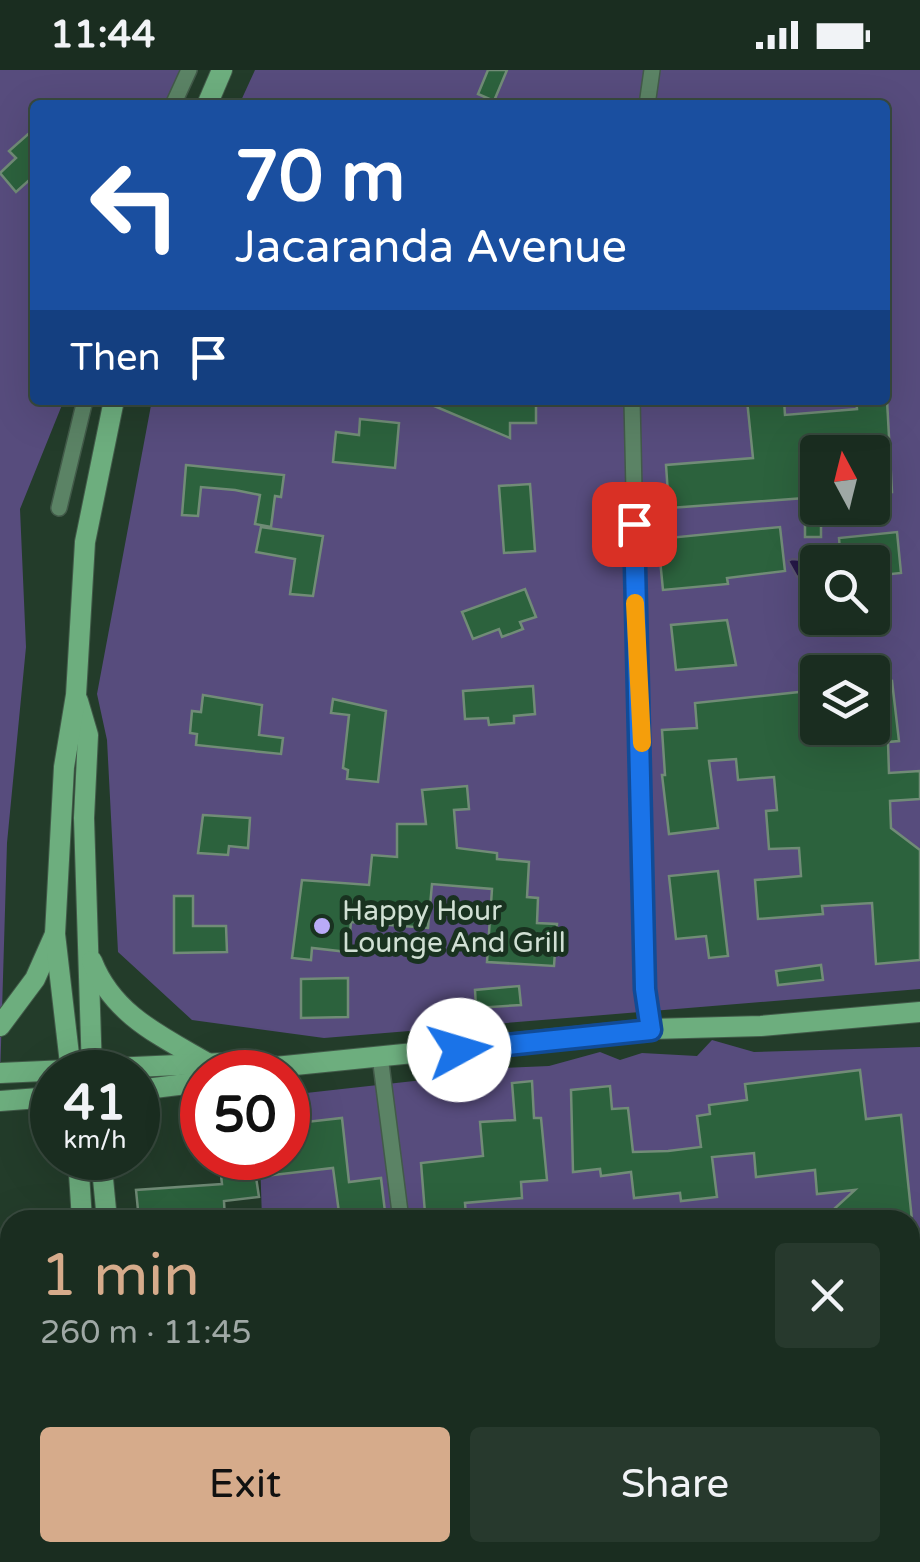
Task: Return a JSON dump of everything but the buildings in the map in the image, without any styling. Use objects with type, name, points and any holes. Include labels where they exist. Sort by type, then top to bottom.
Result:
[{"type":"main road","points":[[209,100],[222,70]]},
{"type":"main road","points":[[77,1050],[56,934],[64,767],[76,694],[85,542],[113,405]]},
{"type":"main road","points":[[76,694],[88,735],[82,1050]]},
{"type":"main road","points":[[0,1026],[35,979],[56,934]]},
{"type":"main road","points":[[86,945],[100,981],[126,1014],[180,1054]]},
{"type":"main road","points":[[310,1065],[651,1030],[761,1026],[920,1012]]},
{"type":"main road","points":[[0,1073],[30,1072]]},
{"type":"main road","points":[[0,1101],[30,1099]]},
{"type":"main road","points":[[79,1180],[81,1210]]},
{"type":"main road","points":[[103,1180],[106,1210]]},
{"type":"street","points":[[175,100],[189,70]]},
{"type":"street","points":[[648,100],[652,70]]},
{"type":"street","points":[[59,508],[84,405]]},
{"type":"street","points":[[632,405],[645,989],[651,1030]]},
{"type":"street","points":[[380,1056],[401,1210]]},
{"type":"shaded area","points":[[0,70],[198,70],[184,100],[30,100],[30,405],[62,405],[20,509],[26,647],[7,843],[0,1079]]},
{"type":"shaded area","points":[[255,70],[920,70],[920,989],[324,1038],[192,1020],[118,952],[107,740],[97,694],[151,405],[890,405],[890,100],[241,100]]},
{"type":"shaded area","points":[[800,560],[800,576],[797,577],[788,561]]},
{"type":"shaded area","points":[[712,1040],[754,1052],[920,1047],[920,1210],[262,1210],[261,1180],[310,1180],[310,1093],[423,1080],[436,1067],[455,1077],[477,1069],[549,1066],[600,1052],[620,1060],[642,1053],[697,1056]]},
{"type":"slow traffic","points":[[635,603],[642,743]]},
{"type":"place","name":"Happy Hour Lounge And Grill","points":[[322,926]]},
{"type":"route","points":[[459,1050],[651,1030],[645,989],[644,818],[634,524]]}]
